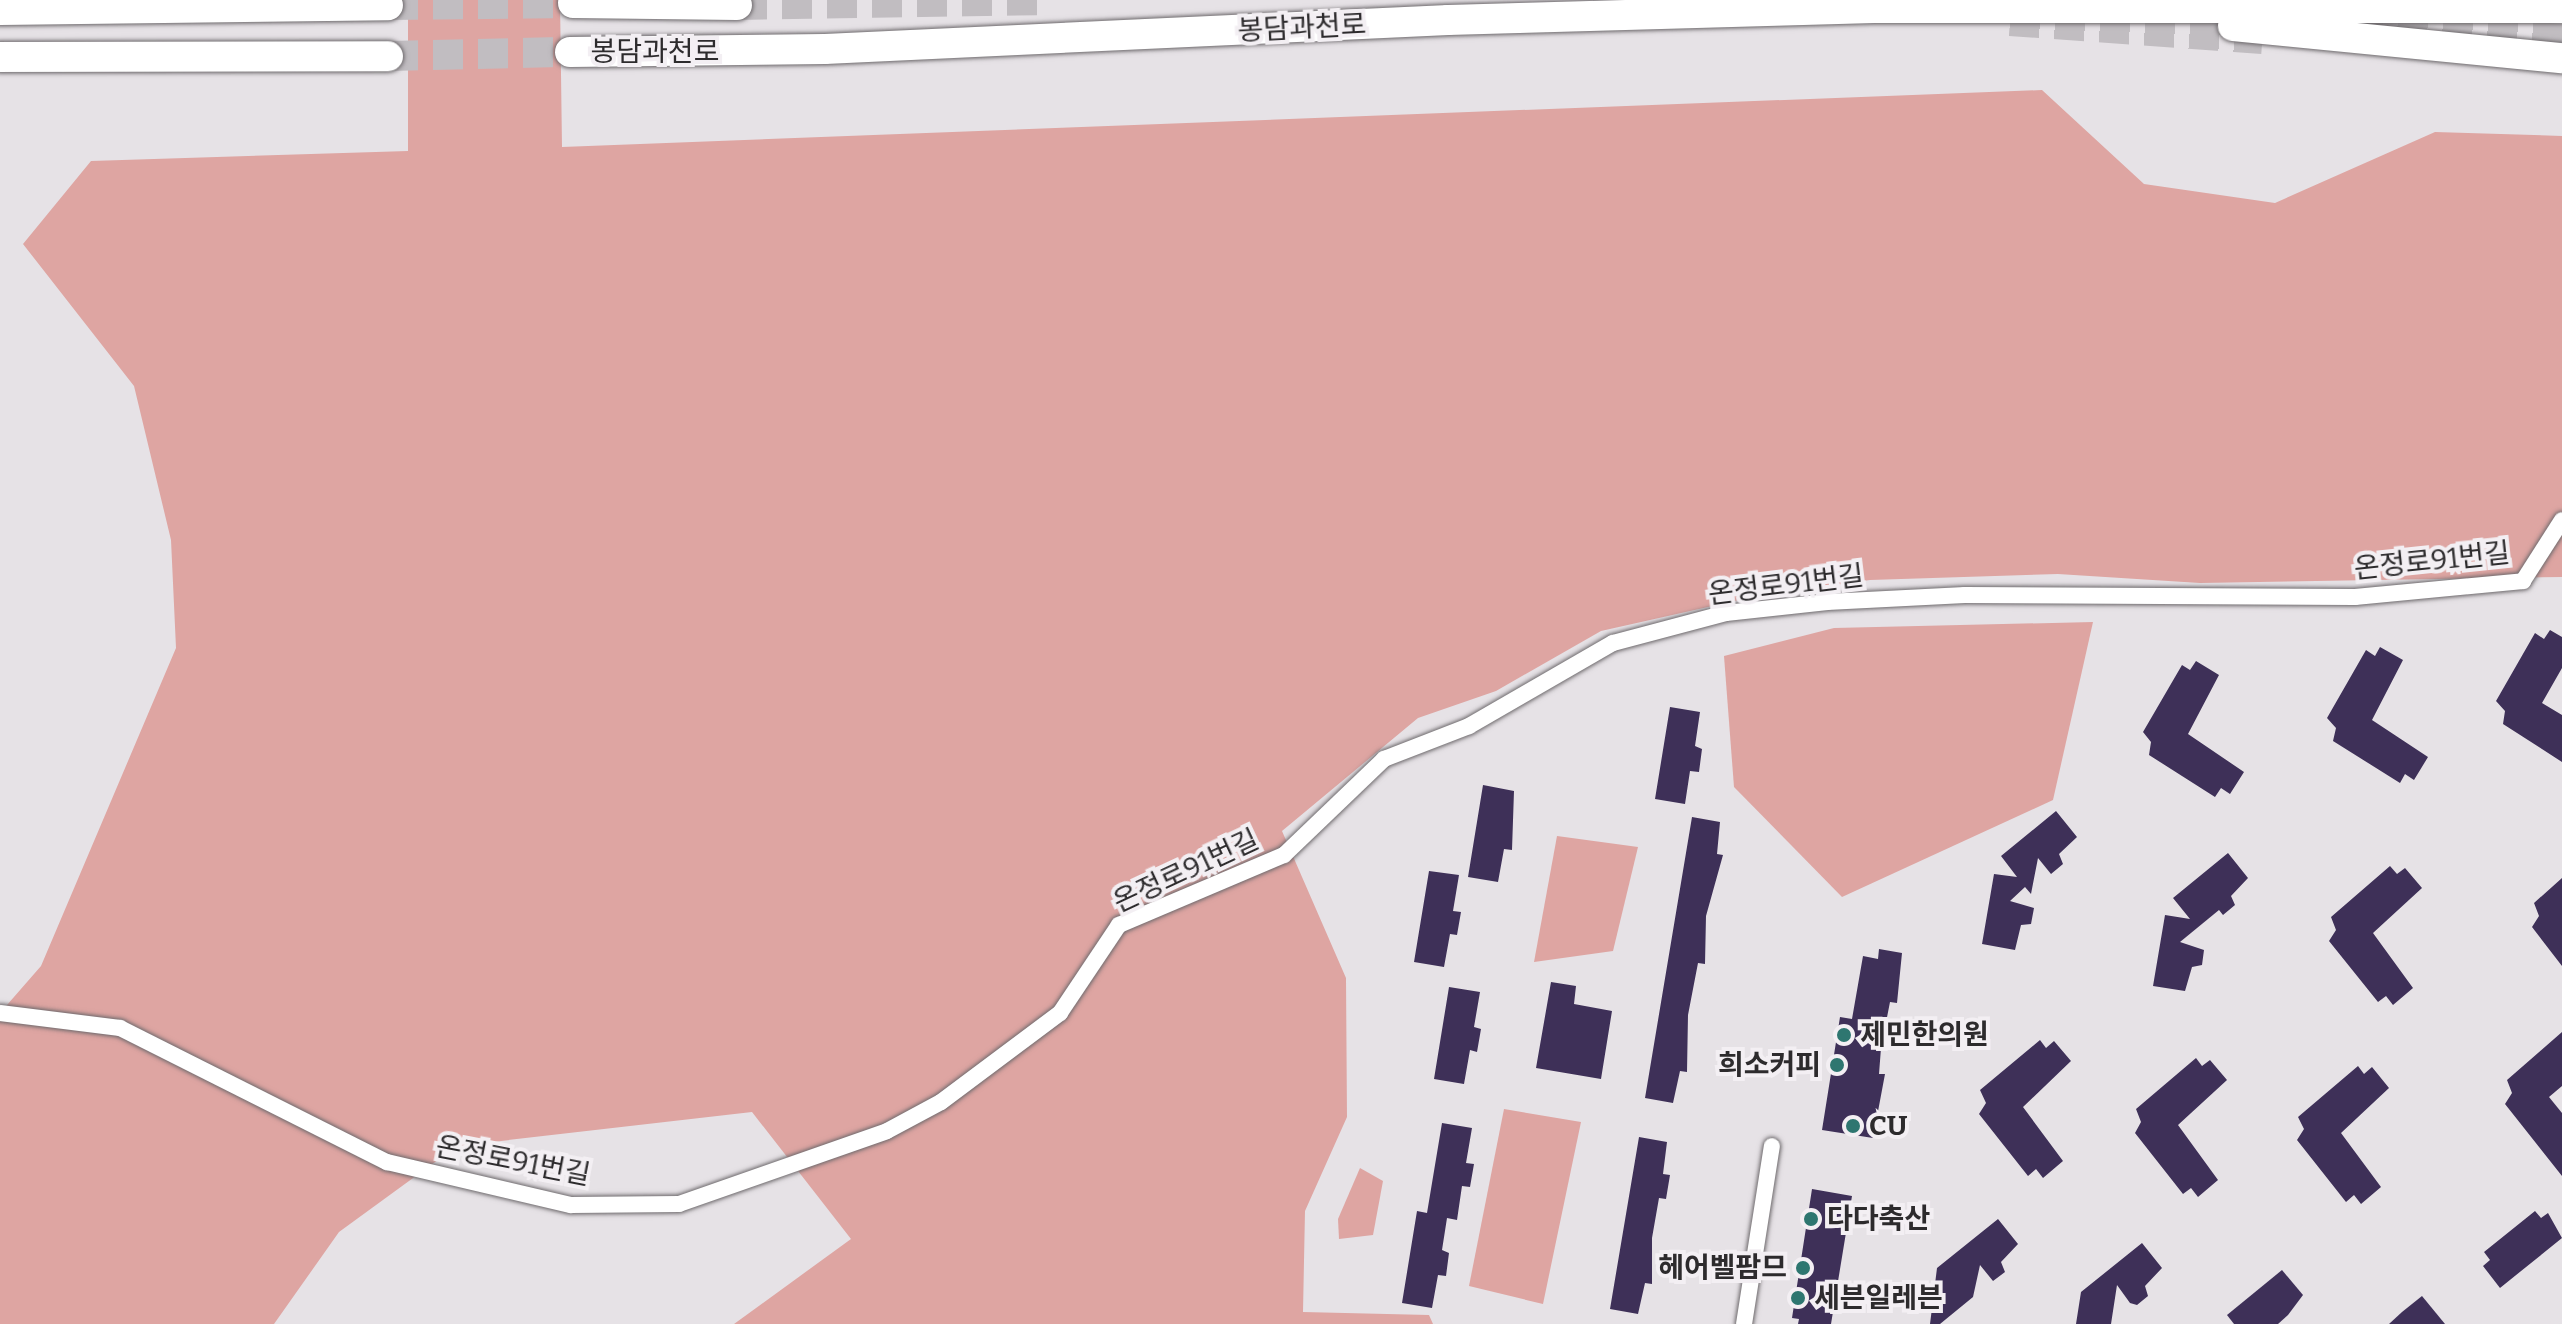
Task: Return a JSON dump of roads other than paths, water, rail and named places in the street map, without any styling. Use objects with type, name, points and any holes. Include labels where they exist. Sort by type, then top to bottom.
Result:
[{"type":"highway","points":[[573,3],[737,5]]},
{"type":"highway","points":[[0,10],[388,5]]},
{"type":"highway","name":"봉담과천로","points":[[570,52],[825,49],[1448,20],[1874,8],[2120,12],[2562,8]]},
{"type":"highway","points":[[2120,12],[2562,58]]},
{"type":"highway","points":[[0,57],[388,56]]},
{"type":"street","name":"온정로91번길","points":[[0,1013],[120,1028],[387,1162],[571,1205],[679,1204],[887,1131],[941,1102],[1060,1013],[1119,925],[1284,855],[1384,759],[1469,726],[1613,643],[1726,613],[1827,602],[1965,595],[2355,597],[2523,581],[2562,520]]},
{"type":"street","points":[[1744,1324],[1772,1146]]},
{"type":"tunnel","points":[[737,5],[1039,0]]},
{"type":"tunnel","points":[[1593,0],[1643,3]]},
{"type":"tunnel","points":[[388,5],[573,3]]},
{"type":"tunnel","points":[[2353,19],[2562,39]]},
{"type":"tunnel","points":[[2010,21],[2262,39]]},
{"type":"tunnel","points":[[388,56],[570,52]]},
{"type":"place","name":"제민한의원","points":[[1844,1035]]},
{"type":"place","name":"희소커피","points":[[1837,1065]]},
{"type":"place","name":"CU","points":[[1853,1126]]},
{"type":"place","name":"다다축산","points":[[1811,1219]]},
{"type":"place","name":"헤어벨팜므","points":[[1803,1268]]},
{"type":"place","name":"세븐일레븐","points":[[1798,1298]]}]
